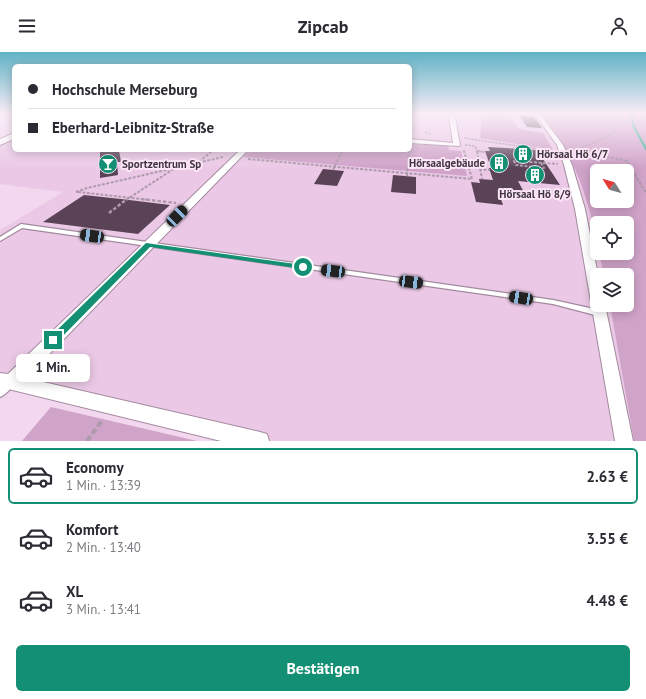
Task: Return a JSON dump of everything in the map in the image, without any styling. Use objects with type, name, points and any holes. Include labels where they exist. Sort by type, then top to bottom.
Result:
[{"type":"street","points":[[412,141],[456,145],[455,131]]},
{"type":"street","points":[[549,131],[560,145],[568,165],[580,209],[591,268]]},
{"type":"street","points":[[0,142],[12,137]]},
{"type":"street","points":[[3,385],[239,154]]},
{"type":"street","points":[[599,312],[624,441]]},
{"type":"street","points":[[3,385],[111,406],[260,441]]},
{"type":"lane","points":[[0,239],[21,226],[545,301],[590,305]]},
{"type":"path","points":[[615,131],[615,133],[579,149],[627,161],[646,193]]},
{"type":"path","points":[[456,137],[563,152]]},
{"type":"path","points":[[188,205],[130,197],[76,192],[87,188],[177,167],[239,154],[258,160],[334,168],[472,179],[462,145],[475,146],[482,179]]},
{"type":"path","points":[[477,151],[485,152]]},
{"type":"path","points":[[199,162],[212,152]]},
{"type":"path","points":[[334,168],[341,152]]},
{"type":"path","points":[[407,176],[409,152]]},
{"type":"path","points":[[541,163],[544,168],[516,166],[514,160],[568,165]]},
{"type":"path","points":[[109,213],[130,197],[177,167]]},
{"type":"path","points":[[480,169],[490,170]]},
{"type":"path","points":[[87,441],[111,406]]},
{"type":"shaded area","points":[[412,131],[554,131],[574,164],[591,214],[590,260],[601,260],[602,268],[590,268],[590,312],[611,312],[634,441],[240,441],[0,386],[0,230],[63,192],[0,184],[0,144],[12,139],[12,152],[412,152]]},
{"type":"shaded area","points":[[481,131],[532,131],[543,133],[553,150],[480,138]]},
{"type":"shaded area","points":[[554,131],[646,131],[646,441],[634,441],[611,312],[634,312],[634,268],[602,268],[601,260],[634,260],[634,216],[591,216],[577,173]]},
{"type":"shaded area","points":[[412,144],[448,146],[449,150],[461,151],[467,176],[243,157],[248,152],[412,152]]},
{"type":"shaded area","points":[[51,407],[197,441],[22,441]]},
{"type":"building","points":[[488,147],[537,150],[560,185],[518,181],[526,196],[499,193],[503,205],[476,202],[471,182],[480,183],[479,179],[493,180],[489,168],[491,168],[485,151],[490,151]]},
{"type":"building","points":[[100,152],[119,152],[121,162],[117,162],[118,175],[100,178]]},
{"type":"building","points":[[323,169],[344,171],[337,186],[314,184]]},
{"type":"building","points":[[393,175],[416,177],[416,194],[391,192]]},
{"type":"building","points":[[84,195],[170,205],[138,234],[43,222]]},
{"type":"waterway","points":[[636,131],[646,149]]},
{"type":"place","name":"Hörsaal Hö 6/7","points":[[523,154]]},
{"type":"place","name":"Hörsaalgebäude","points":[[499,163]]},
{"type":"place","name":"Sportzentrum Sp","points":[[108,164]]},
{"type":"place","name":"Hörsaal Hö 8/9","points":[[535,175]]},
{"type":"route","points":[[53,340],[148,244],[303,267]]}]
